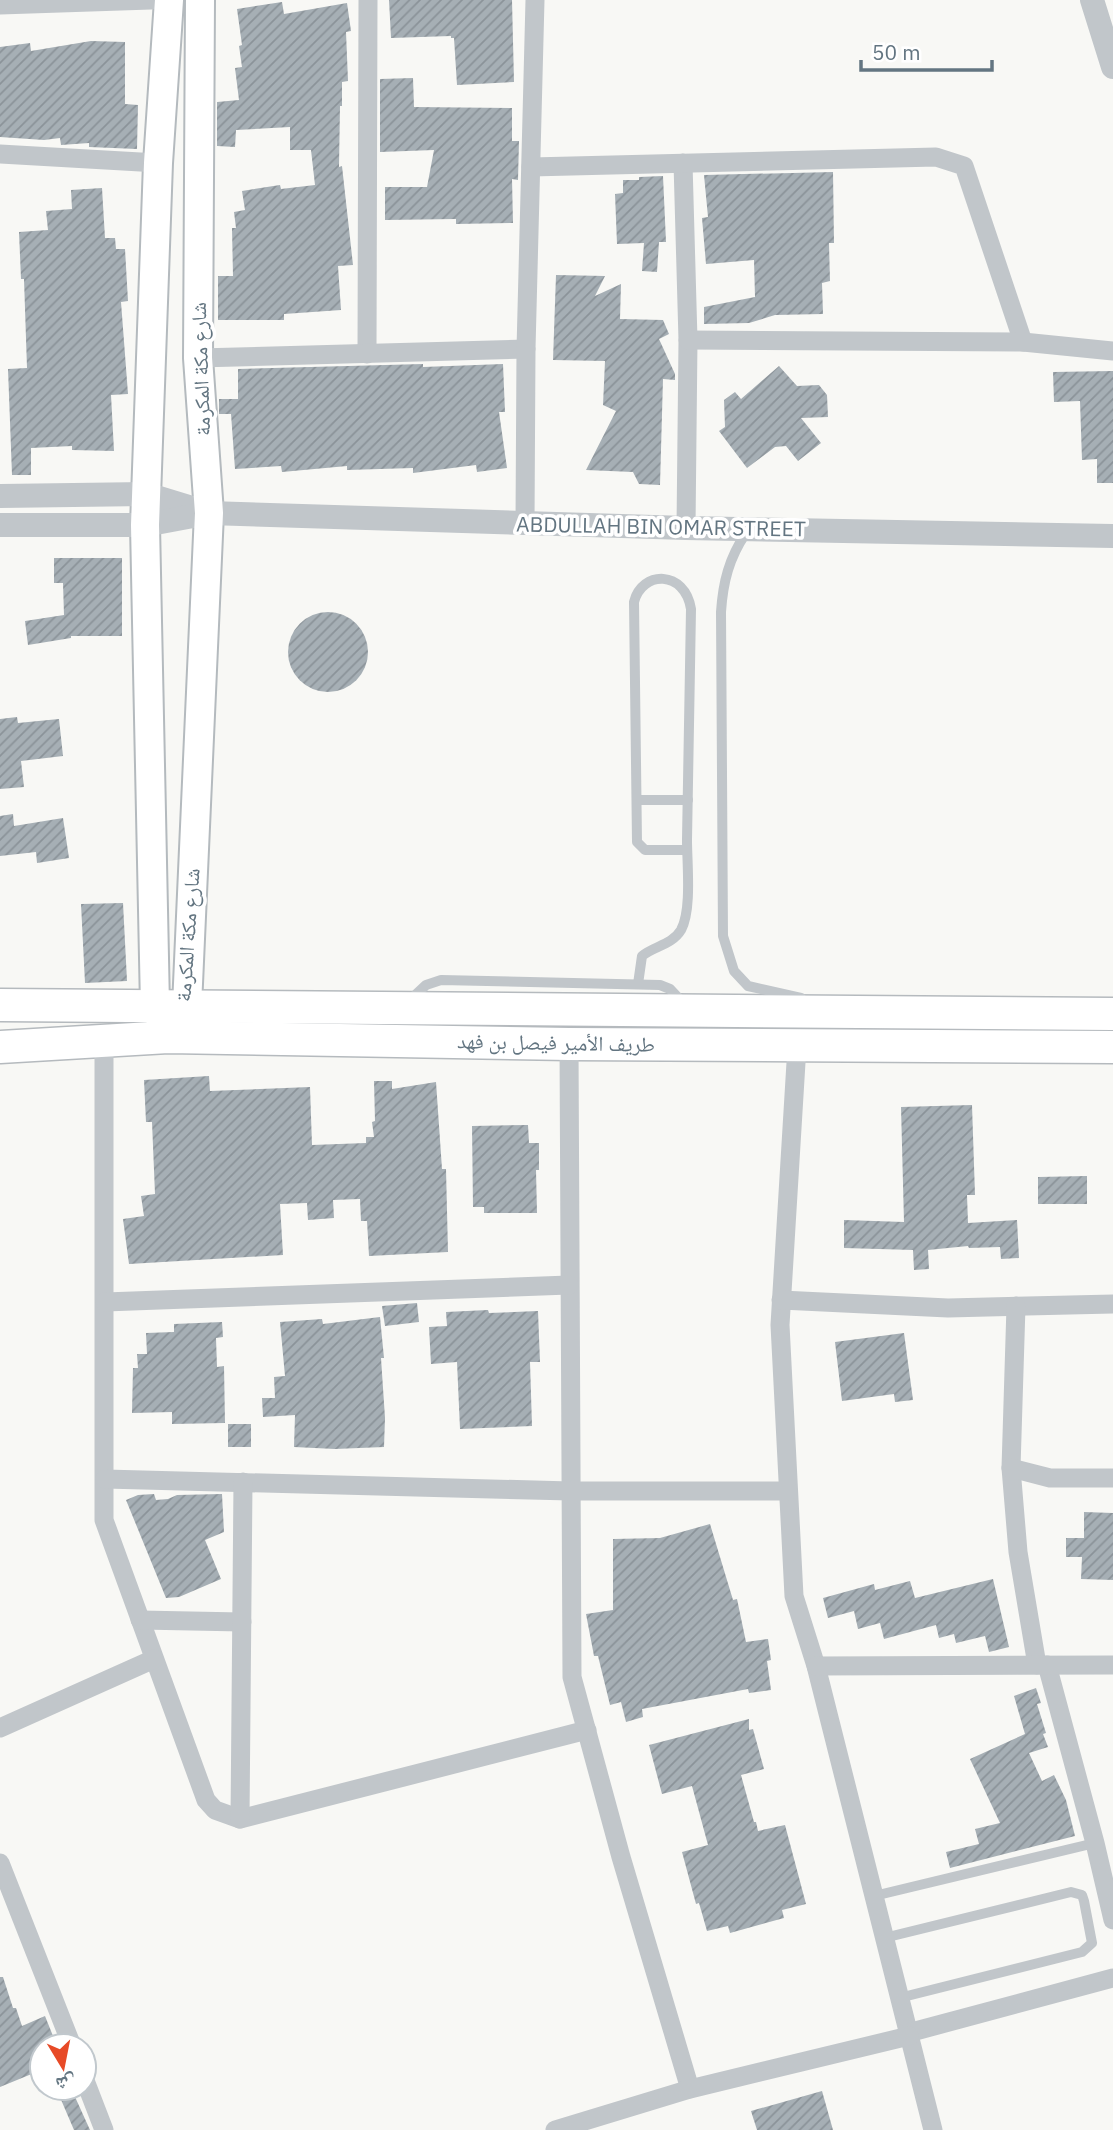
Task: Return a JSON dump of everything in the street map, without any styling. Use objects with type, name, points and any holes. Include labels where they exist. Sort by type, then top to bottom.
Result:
[{"type":"main road","name":"شارع مكة المكرمة","points":[[168,1037],[155,1006],[145,525],[158,163],[169,0]]},
{"type":"main road","name":"شارع مكة المكرمة","points":[[168,1037],[187,1006],[209,513],[198,358],[200,0]]},
{"type":"main road","name":"طريف الأمير فيصل بن فهد","points":[[0,1005],[1113,1014]]},
{"type":"main road","name":"طريف الأمير فيصل بن فهد","points":[[0,1047],[168,1037],[569,1044],[1113,1047]]},
{"type":"street","points":[[1,3],[151,0]]},
{"type":"street","points":[[367,354],[368,0]]},
{"type":"street","points":[[524,523],[535,0]]},
{"type":"street","points":[[1092,0],[1113,66]]},
{"type":"street","points":[[0,154],[158,163]]},
{"type":"street","points":[[531,167],[936,157],[964,166],[1023,342]]},
{"type":"street","points":[[683,163],[688,340],[686,528]]},
{"type":"street","points":[[688,340],[1023,342],[1113,351]]},
{"type":"street","points":[[198,358],[526,349]]},
{"type":"street","name":"ABDULLAH BIN OMAR STREET","points":[[0,496],[146,494],[209,513]]},
{"type":"street","name":"ABDULLAH BIN OMAR STREET","points":[[0,525],[145,525],[209,513],[686,528],[1113,536]]},
{"type":"street","points":[[104,1040],[104,1520],[206,1800],[215,1810],[240,1819],[587,1730]]},
{"type":"street","points":[[569,1044],[572,1677],[690,2090]]},
{"type":"street","points":[[797,1046],[780,1325],[794,1596],[816,1666],[933,2130]]},
{"type":"street","points":[[105,1302],[569,1285]]},
{"type":"street","points":[[781,1300],[948,1308],[1113,1304]]},
{"type":"street","points":[[1016,1306],[1011,1468],[1018,1552],[1042,1665],[1095,1843],[1113,1920]]},
{"type":"street","points":[[1011,1468],[1050,1478],[1113,1478]]},
{"type":"street","points":[[104,1479],[571,1491],[788,1491]]},
{"type":"street","points":[[240,1819],[243,1482]]},
{"type":"street","points":[[140,1619],[242,1622]]},
{"type":"street","points":[[0,1728],[154,1659]]},
{"type":"street","points":[[816,1666],[1113,1665]]},
{"type":"street","points":[[0,1863],[66,2032]]},
{"type":"street","points":[[555,2130],[690,2090],[909,2035],[1113,1978]]},
{"type":"street","points":[[93,2102],[104,2130]]},
{"type":"lane","points":[[748,529],[734,551],[728,567],[723,585],[721,612],[723,936],[734,971],[748,986],[864,1011]]},
{"type":"lane","points":[[638,984],[642,956],[651,948],[672,942],[681,930],[686,916],[691,609],[686,590],[672,580],[650,581],[636,592],[634,602],[637,842],[645,850],[687,850]]},
{"type":"lane","points":[[637,800],[688,800]]},
{"type":"lane","points":[[402,1008],[426,985],[441,980],[660,985],[670,989],[689,1010]]},
{"type":"lane","points":[[874,1896],[1095,1843]]},
{"type":"lane","points":[[884,1938],[1071,1892],[1082,1895],[1084,1901],[1092,1943],[1082,1952],[899,1998]]},
{"type":"building","points":[[389,0],[512,0],[514,82],[457,85],[454,38],[391,38]]},
{"type":"building","points":[[282,2],[284,14],[347,3],[351,31],[346,32],[348,81],[342,82],[339,167],[342,166],[353,265],[338,266],[341,310],[284,314],[284,320],[218,320],[218,276],[233,276],[232,228],[236,228],[234,212],[245,210],[242,191],[280,185],[281,189],[315,185],[311,150],[290,150],[290,127],[236,130],[235,147],[217,146],[217,102],[239,100],[235,68],[242,67],[239,46],[242,45],[237,9]]},
{"type":"building","points":[[91,41],[125,42],[125,104],[138,105],[137,149],[89,147],[89,143],[61,145],[60,138],[44,140],[0,137],[0,47],[30,43],[31,51]]},
{"type":"building","points":[[413,78],[414,107],[512,108],[512,141],[519,141],[518,180],[512,179],[513,223],[456,224],[456,219],[385,220],[385,187],[427,187],[434,150],[380,152],[380,79]]},
{"type":"building","points":[[833,172],[834,243],[829,243],[830,281],[822,283],[823,314],[775,315],[749,323],[704,324],[704,307],[755,297],[754,260],[706,264],[702,218],[708,217],[704,175]]},
{"type":"building","points":[[663,176],[666,242],[659,242],[657,272],[642,271],[644,243],[617,244],[615,194],[623,193],[623,180]]},
{"type":"building","points":[[102,188],[105,238],[115,238],[116,249],[125,249],[128,301],[121,302],[128,394],[111,395],[114,451],[72,450],[72,446],[31,448],[31,475],[12,475],[8,369],[27,368],[24,279],[21,279],[19,232],[48,230],[46,211],[72,209],[71,190]]},
{"type":"building","points":[[556,275],[605,276],[595,296],[621,284],[620,319],[663,320],[669,334],[659,339],[675,374],[675,380],[663,379],[660,485],[639,484],[633,472],[586,470],[616,411],[603,405],[605,361],[553,360]]},
{"type":"building","points":[[423,364],[423,367],[503,364],[505,412],[499,412],[507,468],[477,472],[476,465],[413,473],[413,468],[347,470],[347,466],[282,472],[281,466],[235,469],[231,414],[219,414],[219,399],[238,399],[238,369]]},
{"type":"building","points":[[779,366],[797,386],[819,385],[827,395],[828,417],[801,418],[821,443],[798,461],[786,446],[775,447],[747,468],[719,431],[725,427],[724,400],[735,392],[741,399]]},
{"type":"building","points":[[1113,371],[1113,483],[1097,483],[1097,459],[1082,460],[1080,401],[1054,402],[1053,372]]},
{"type":"building","points":[[54,558],[122,558],[122,636],[71,636],[28,645],[25,621],[64,615],[63,583],[54,583]]},
{"type":"building","points":[[320,612],[336,612],[357,623],[368,644],[368,660],[357,681],[336,692],[320,692],[306,686],[294,674],[288,660],[288,644],[294,630],[306,618]]},
{"type":"building","points":[[17,717],[18,723],[59,719],[63,756],[21,761],[24,787],[0,789],[0,719]]},
{"type":"building","points":[[13,814],[14,826],[63,818],[69,858],[37,863],[36,852],[0,856],[0,816]]},
{"type":"building","points":[[123,903],[127,981],[85,983],[81,904]]},
{"type":"building","points":[[209,1076],[210,1091],[310,1087],[312,1145],[366,1143],[366,1137],[374,1137],[374,1081],[392,1081],[392,1089],[436,1082],[442,1169],[446,1169],[448,1252],[369,1256],[367,1221],[361,1221],[360,1199],[333,1200],[334,1218],[308,1220],[307,1203],[280,1204],[283,1255],[129,1264],[123,1219],[144,1216],[141,1196],[155,1194],[152,1122],[146,1122],[144,1080]]},
{"type":"building","points":[[972,1105],[975,1195],[967,1195],[968,1223],[1017,1220],[1019,1258],[1001,1259],[1000,1247],[968,1246],[928,1250],[929,1269],[914,1270],[913,1250],[844,1248],[844,1220],[904,1222],[901,1107]]},
{"type":"building","points":[[528,1125],[529,1143],[539,1143],[539,1170],[536,1170],[537,1213],[484,1213],[484,1207],[473,1207],[472,1126]]},
{"type":"building","points":[[1087,1176],[1087,1204],[1038,1204],[1038,1177]]},
{"type":"building","points":[[417,1303],[419,1322],[385,1326],[382,1306]]},
{"type":"building","points":[[488,1310],[489,1313],[538,1311],[540,1362],[530,1362],[532,1426],[460,1429],[457,1362],[431,1364],[429,1327],[447,1326],[446,1312]]},
{"type":"building","points":[[380,1317],[384,1358],[381,1358],[384,1447],[294,1447],[295,1415],[263,1417],[262,1398],[275,1398],[274,1377],[285,1376],[280,1322],[322,1319],[323,1324]]},
{"type":"building","points":[[222,1322],[223,1337],[216,1338],[217,1367],[224,1366],[225,1423],[172,1424],[172,1412],[132,1413],[133,1368],[138,1368],[137,1354],[147,1354],[146,1333],[174,1332],[174,1324]]},
{"type":"building","points":[[904,1333],[913,1400],[895,1402],[894,1394],[842,1401],[835,1342]]},
{"type":"building","points":[[228,1424],[251,1424],[251,1447],[228,1447]]},
{"type":"building","points":[[154,1494],[156,1500],[177,1495],[222,1494],[224,1532],[205,1540],[221,1579],[179,1597],[166,1598],[126,1500],[138,1495]]},
{"type":"building","points":[[1084,1512],[1113,1513],[1113,1580],[1081,1579],[1082,1557],[1066,1557],[1066,1538],[1084,1538]]},
{"type":"building","points":[[710,1524],[733,1600],[737,1599],[746,1642],[768,1639],[771,1660],[767,1661],[771,1690],[749,1693],[748,1689],[642,1709],[643,1717],[626,1722],[621,1702],[610,1705],[598,1656],[594,1656],[586,1614],[613,1610],[613,1539],[660,1538]]},
{"type":"building","points":[[993,1579],[1009,1647],[989,1652],[985,1636],[956,1643],[954,1634],[939,1638],[936,1625],[884,1639],[880,1623],[858,1629],[854,1611],[828,1618],[823,1598],[874,1584],[875,1590],[910,1581],[915,1598]]},
{"type":"building","points":[[1036,1688],[1041,1703],[1037,1704],[1046,1733],[1043,1734],[1048,1747],[1029,1753],[1042,1781],[1054,1775],[1066,1800],[1075,1836],[950,1868],[946,1852],[979,1844],[975,1829],[1000,1823],[970,1759],[1025,1734],[1014,1696]]},
{"type":"building","points":[[749,1719],[749,1730],[753,1729],[764,1769],[741,1775],[754,1822],[758,1831],[785,1825],[806,1904],[782,1910],[784,1918],[730,1933],[728,1926],[707,1931],[699,1903],[696,1904],[682,1852],[708,1845],[692,1786],[662,1794],[649,1745]]},
{"type":"building","points":[[0,1977],[3,1977],[22,2026],[45,2016],[51,2032],[28,2032],[28,2075],[0,2087]]},
{"type":"building","points":[[822,2091],[833,2130],[757,2130],[751,2111]]},
{"type":"building","points":[[62,2102],[77,2102],[90,2130],[74,2130]]}]
